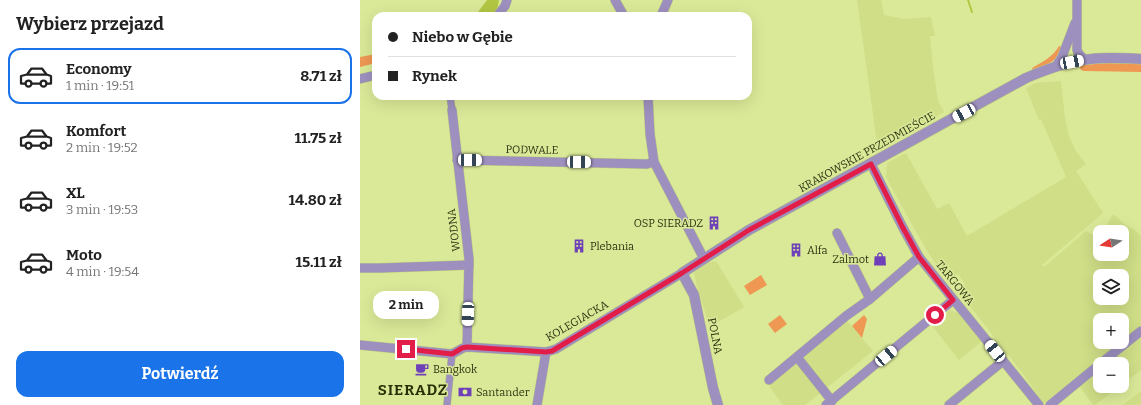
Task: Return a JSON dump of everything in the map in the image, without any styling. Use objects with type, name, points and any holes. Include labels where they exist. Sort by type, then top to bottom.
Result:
[{"type":"street","points":[[500,12],[505,6],[507,0]]},
{"type":"street","points":[[615,0],[622,12]]},
{"type":"street","points":[[662,12],[668,0]]},
{"type":"street","points":[[1077,0],[1077,50],[1085,60]]},
{"type":"street","points":[[1056,66],[1062,57],[1077,18]]},
{"type":"street","name":"KRAKOWSKIE PRZEDMIEŚCIE","points":[[682,273],[749,230],[1026,78],[1056,66],[1085,60],[1108,58],[1141,60]]},
{"type":"street","points":[[360,79],[372,76]]},
{"type":"street","points":[[451,100],[452,110]]},
{"type":"street","points":[[648,100],[650,134],[654,162],[704,259]]},
{"type":"street","name":"WODNA","points":[[452,110],[469,265],[467,347]]},
{"type":"street","name":"PODWALE","points":[[457,160],[647,164],[654,162]]},
{"type":"street","name":"TARGOWA","points":[[871,164],[919,257],[1039,405]]},
{"type":"street","points":[[837,233],[870,299]]},
{"type":"street","points":[[769,380],[846,316],[870,299],[919,257]]},
{"type":"street","points":[[360,268],[469,265]]},
{"type":"street","name":"KOLEGIACKA","points":[[452,354],[462,348],[467,347],[546,352],[556,349],[682,273]]},
{"type":"street","name":"POLNA","points":[[682,273],[694,296],[713,388],[718,405]]},
{"type":"street","points":[[797,357],[829,403],[953,300]]},
{"type":"street","points":[[1109,357],[1141,331]]},
{"type":"street","points":[[360,345],[452,354],[447,405]]},
{"type":"street","points":[[536,405],[546,352]]},
{"type":"street","points":[[949,405],[1003,361]]},
{"type":"street","points":[[1050,405],[1093,370]]},
{"type":"shaded area","points":[[487,0],[499,0],[496,12],[478,12]]},
{"type":"shaded area","points":[[857,0],[881,0],[884,15],[903,19],[931,17],[935,36],[930,36],[933,67],[938,101],[944,112],[878,150]]},
{"type":"shaded area","points":[[1059,46],[1062,47],[1058,56],[1054,60],[1033,70],[1032,68],[1051,56]]},
{"type":"shaded area","points":[[372,55],[372,64],[360,67],[360,57]]},
{"type":"shaded area","points":[[1108,63],[1141,64],[1141,72],[1084,71],[1080,68],[1081,65]]},
{"type":"shaded area","points":[[1061,81],[1065,118],[1069,136],[1075,150],[1086,164],[1076,171],[1103,213],[1042,265],[1044,267],[1086,231],[1093,235],[1093,261],[1129,261],[1129,227],[1141,236],[1141,325],[1129,334],[1129,313],[1093,313],[1093,349],[1111,349],[1101,357],[1093,357],[1093,364],[1044,403],[958,291],[965,284],[958,274],[949,280],[931,257],[886,177],[887,163],[906,153],[937,209],[949,203],[967,236],[1066,177],[1041,119],[1039,120],[1026,88],[1035,83]]},
{"type":"shaded area","points":[[1113,214],[1126,225],[1107,225]]},
{"type":"shaded area","points":[[716,261],[744,307],[710,327],[697,287],[694,272],[708,263]]},
{"type":"shaded area","points":[[761,275],[767,285],[750,295],[744,286]]},
{"type":"shaded area","points":[[950,310],[958,313],[982,341],[959,360],[933,327]]},
{"type":"shaded area","points":[[780,315],[787,324],[775,333],[768,324]]},
{"type":"shaded area","points":[[864,315],[867,319],[862,338],[852,326]]},
{"type":"shaded area","points":[[847,321],[873,351],[805,405],[783,405],[769,386]]},
{"type":"shaded area","points":[[1141,338],[1141,370],[1129,379],[1129,357],[1118,357]]},
{"type":"shaded area","points":[[1093,377],[1093,393],[1111,393],[1093,405],[1080,387]]},
{"type":"shaded area","points":[[1141,391],[1141,405],[1123,405]]},
{"type":"waterway","points":[[968,0],[972,12]]},
{"type":"place","name":"OSP SIERADZ","points":[[714,223]]},
{"type":"place","name":"Plebania","points":[[579,246]]},
{"type":"place","name":"Alfa","points":[[796,250]]},
{"type":"place","name":"Zalmot","points":[[880,259]]},
{"type":"place","name":"Bangkok","points":[[422,369]]},
{"type":"place","name":"Santander","points":[[465,392]]},
{"type":"district","name":"SIERADZ","points":[[413,390]]},
{"type":"route","points":[[406,349],[452,354],[462,348],[467,347],[546,352],[552,351],[682,273],[749,230],[871,164],[919,257],[953,300],[935,315]]}]
